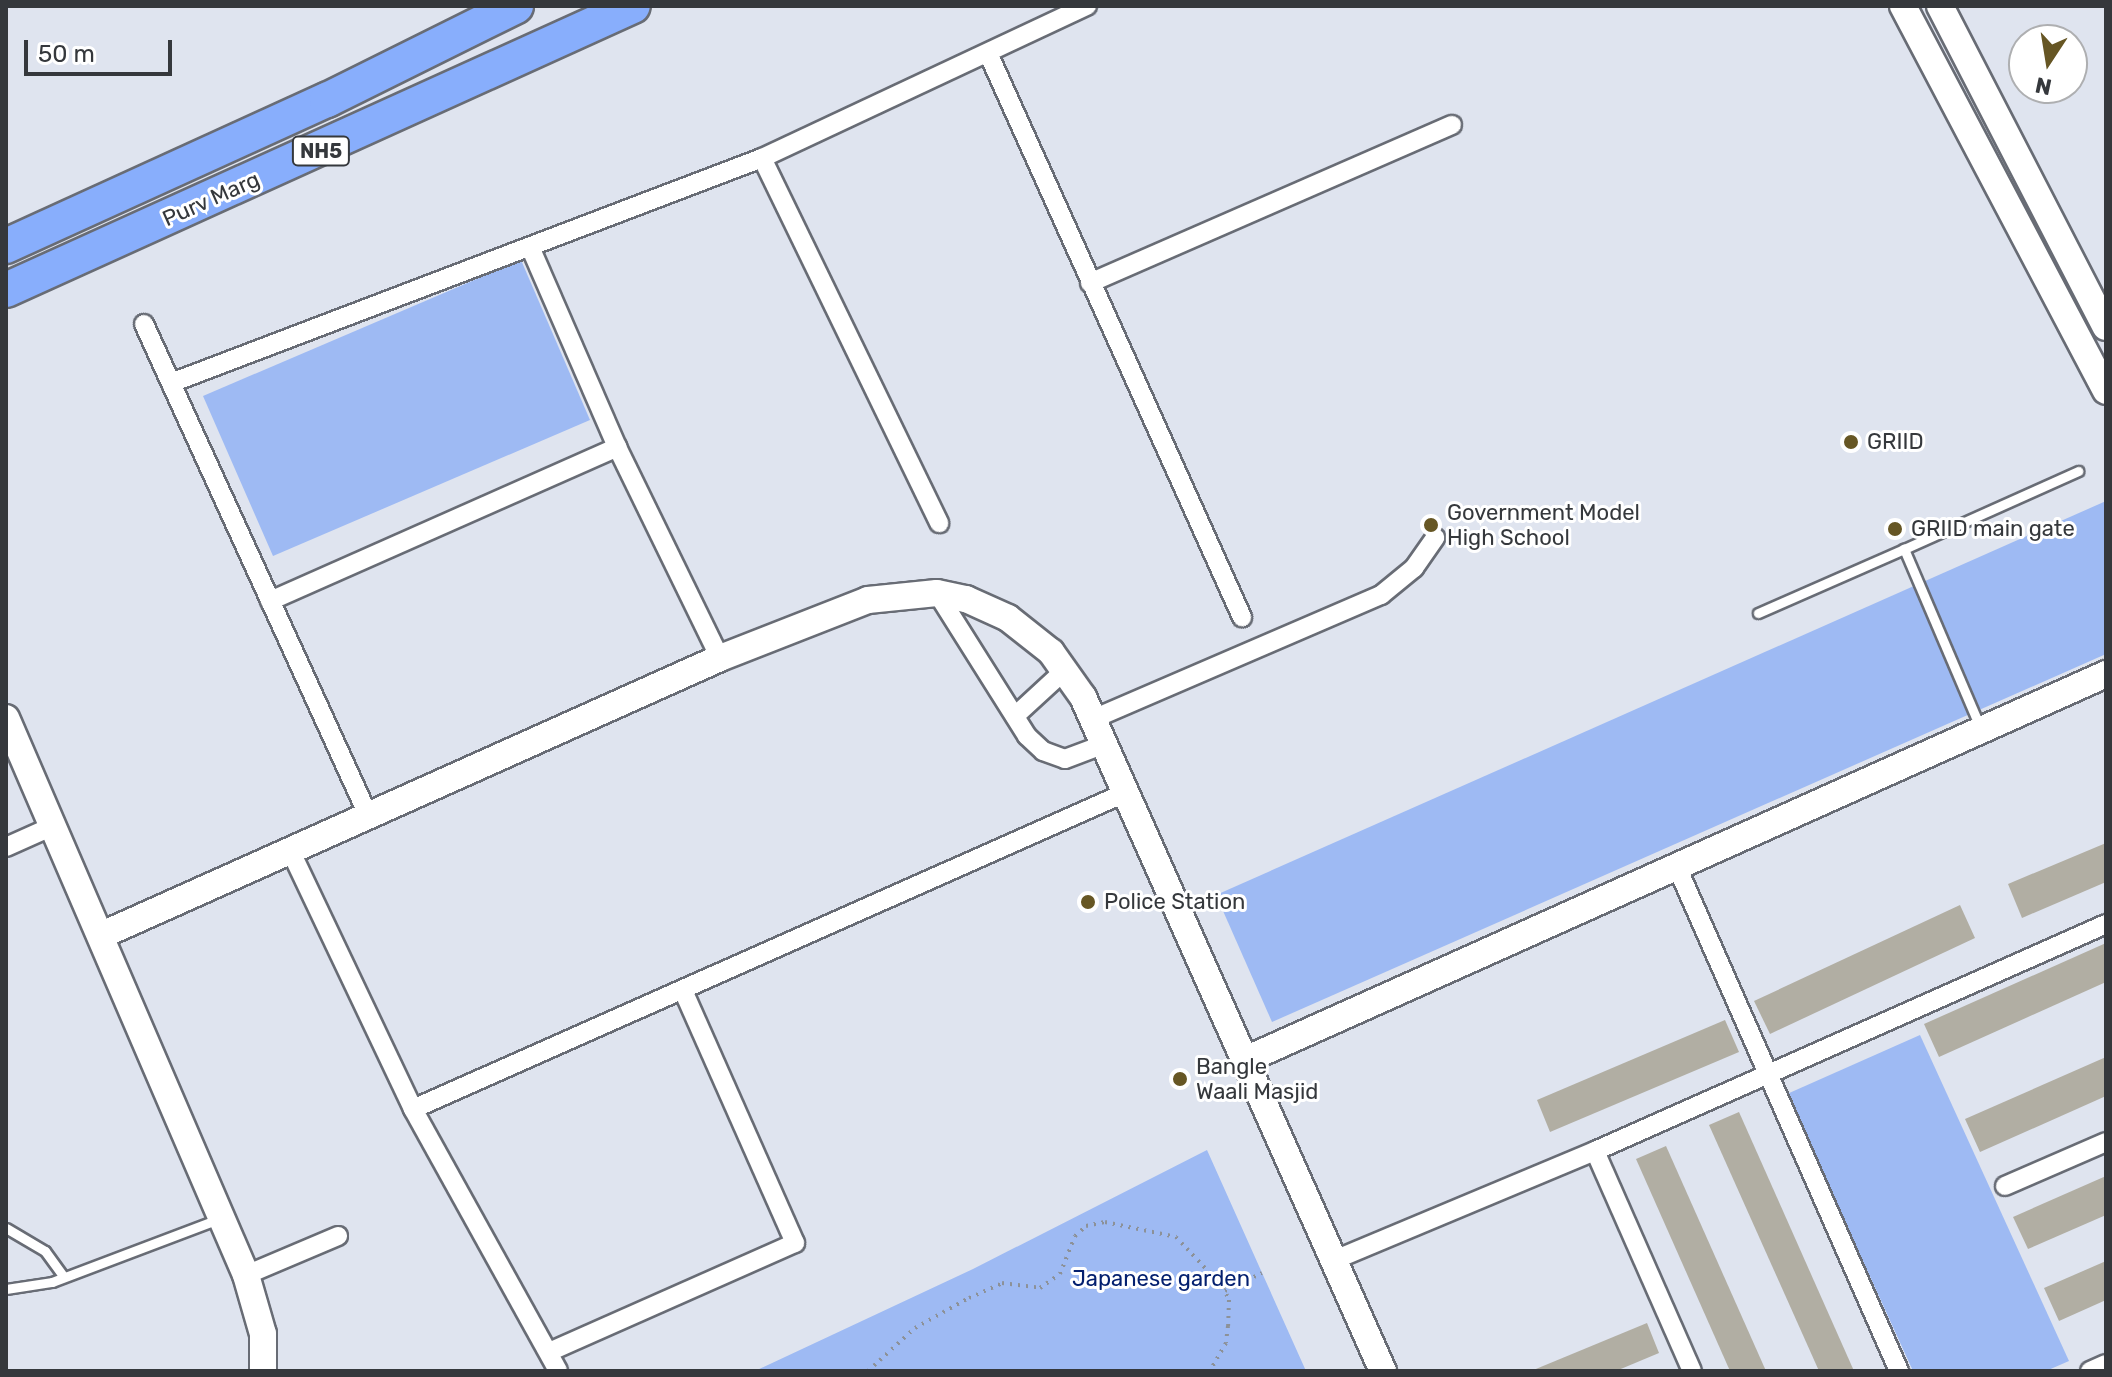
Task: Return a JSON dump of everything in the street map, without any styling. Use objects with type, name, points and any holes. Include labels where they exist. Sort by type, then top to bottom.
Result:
[{"type":"highway","name":"Purv Marg","points":[[6,246],[327,100],[516,6]]},
{"type":"highway","name":"Purv Marg","points":[[6,290],[633,6]]},
{"type":"street","points":[[171,383],[531,249],[762,158],[1087,6]]},
{"type":"street","points":[[1903,6],[2106,391]]},
{"type":"street","points":[[1940,6],[2106,327]]},
{"type":"street","points":[[988,53],[1242,617]]},
{"type":"street","points":[[1090,283],[1452,125]]},
{"type":"street","points":[[762,158],[939,523]]},
{"type":"street","points":[[531,249],[617,447],[720,658]]},
{"type":"street","points":[[144,324],[369,817]]},
{"type":"street","points":[[270,601],[617,447]]},
{"type":"street","points":[[1093,719],[1381,595],[1414,568],[1435,538]]},
{"type":"street","points":[[937,593],[1015,716],[1043,751],[1065,759],[1105,744]]},
{"type":"street","points":[[102,935],[292,854],[720,658],[868,600],[937,593],[1008,618],[1051,652],[1093,719],[1383,1371]]},
{"type":"street","points":[[1015,716],[1064,671]]},
{"type":"street","points":[[1243,1061],[2106,674]]},
{"type":"street","points":[[6,718],[246,1275],[263,1334],[263,1371]]},
{"type":"street","points":[[413,1109],[1127,792]]},
{"type":"street","points":[[6,847],[51,827]]},
{"type":"street","points":[[292,854],[413,1109],[558,1371]]},
{"type":"street","points":[[1677,867],[1899,1371]]},
{"type":"street","points":[[1332,1261],[1595,1151],[2106,924]]},
{"type":"street","points":[[549,1352],[795,1243],[683,990]]},
{"type":"street","points":[[2005,1186],[2106,1142]]},
{"type":"street","points":[[1595,1151],[1692,1371]]},
{"type":"street","points":[[246,1275],[338,1236]]},
{"type":"street","points":[[2090,1371],[2106,1364]]},
{"type":"lane","points":[[1758,613],[2078,471]]},
{"type":"lane","points":[[1904,549],[1981,728]]},
{"type":"lane","points":[[6,1289],[32,1288],[222,1218]]},
{"type":"lane","points":[[6,1228],[45,1251],[64,1277]]},
{"type":"path","points":[[868,1371],[915,1328],[969,1298],[1002,1283],[1040,1288],[1060,1274],[1075,1236],[1086,1226],[1105,1222],[1176,1237],[1225,1291],[1226,1343],[1210,1371]]},
{"type":"path","points":[[1225,1291],[1262,1273]]},
{"type":"green space","points":[[521,260],[590,420],[273,556],[203,396]]},
{"type":"green space","points":[[2106,501],[2106,654],[1272,1022],[1216,895]]},
{"type":"green space","points":[[1920,1035],[2069,1361],[2046,1371],[1913,1371],[1787,1094]]},
{"type":"green space","name":"Japanese garden","points":[[1207,1150],[1306,1371],[755,1371],[973,1269]]},
{"type":"building","points":[[2106,843],[2106,882],[2022,918],[2008,884]]},
{"type":"building","points":[[1960,905],[1975,938],[1770,1034],[1754,1001]]},
{"type":"building","points":[[2106,943],[2106,982],[1939,1057],[1924,1024]]},
{"type":"building","points":[[1725,1020],[1739,1052],[1550,1132],[1537,1100]]},
{"type":"building","points":[[2106,1057],[2106,1096],[1980,1152],[1965,1119]]},
{"type":"building","points":[[1739,1112],[1854,1371],[1819,1371],[1709,1125]]},
{"type":"building","points":[[1666,1146],[1766,1371],[1730,1371],[1636,1159]]},
{"type":"building","points":[[2106,1176],[2106,1215],[2028,1249],[2013,1217]]},
{"type":"building","points":[[2106,1261],[2106,1300],[2059,1321],[2044,1288]]},
{"type":"building","points":[[1647,1323],[1659,1353],[1616,1371],[1531,1371]]},
{"type":"place","name":"GRIID","points":[[1851,442]]},
{"type":"place","name":"Government Model High School","points":[[1431,525]]},
{"type":"place","name":"GRIID main gate","points":[[1895,529]]},
{"type":"place","name":"Police Station","points":[[1088,902]]},
{"type":"place","name":"Bangle Waali Masjid","points":[[1180,1079]]}]
